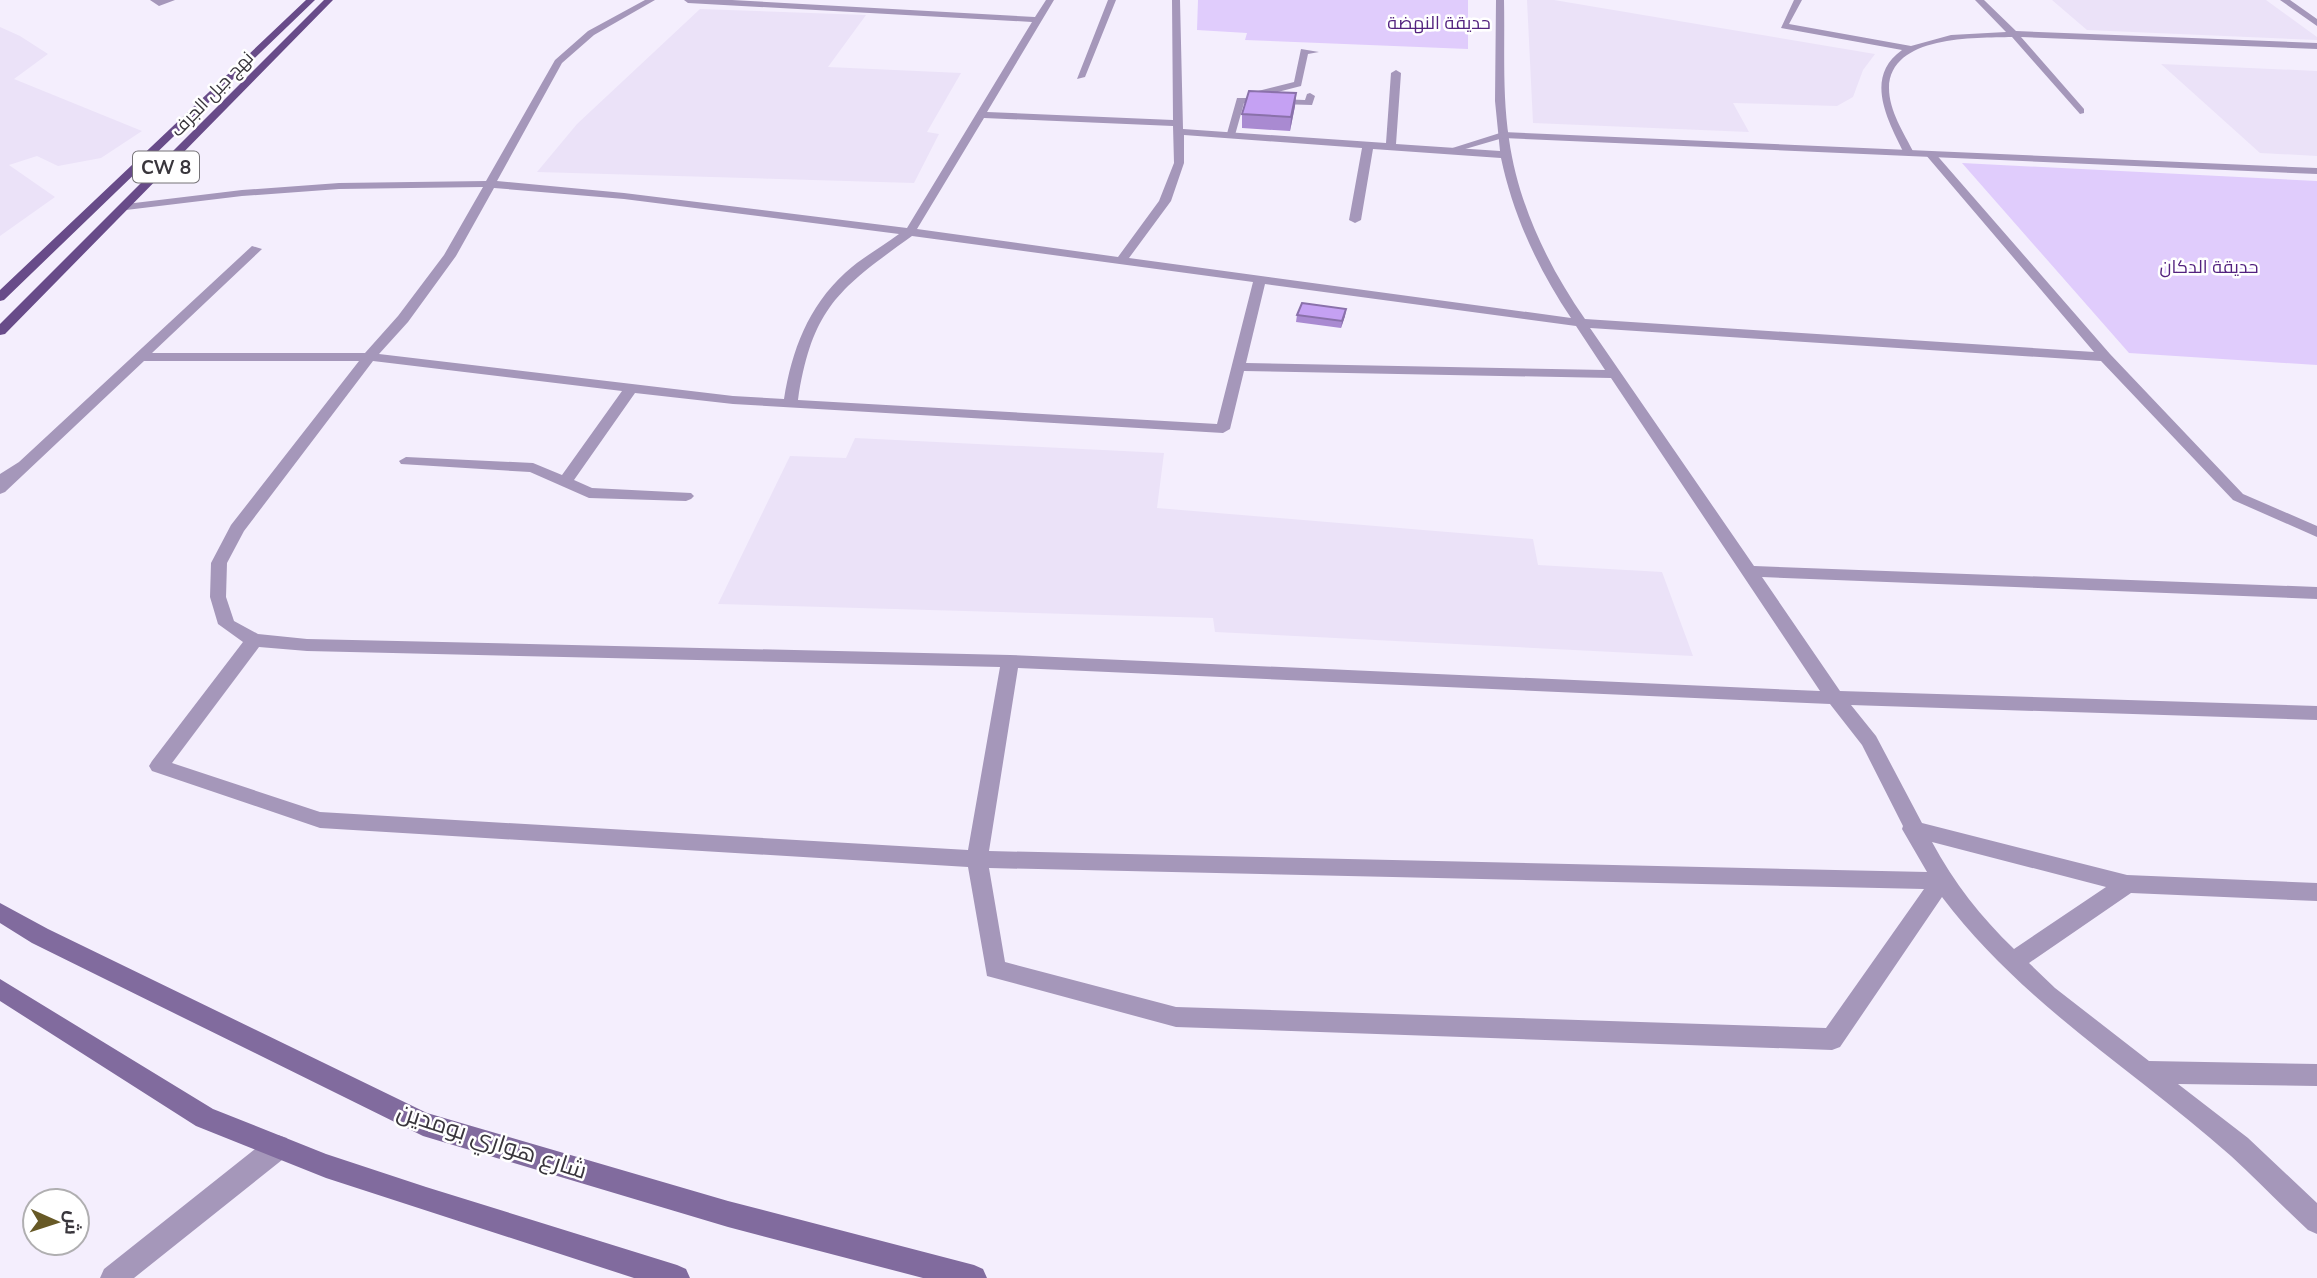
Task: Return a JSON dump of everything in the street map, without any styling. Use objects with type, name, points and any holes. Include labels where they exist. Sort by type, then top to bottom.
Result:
[{"type":"main road","name":"نهج جبل الجرف","points":[[0,297],[311,0]]},
{"type":"main road","name":"نهج جبل الجرف","points":[[0,331],[329,0]]},
{"type":"main road","name":"شارع هواري بومدين","points":[[0,912],[40,936],[423,1124],[728,1214],[974,1278]]},
{"type":"main road","points":[[0,989],[205,1118],[439,1205],[639,1273],[677,1278]]},
{"type":"street","points":[[154,0],[171,0]]},
{"type":"street","points":[[651,0],[591,33],[565,54],[450,256],[237,529],[219,563],[218,597],[227,624],[254,640],[307,645],[1010,660],[1835,698],[2317,713]]},
{"type":"street","points":[[688,0],[794,3],[1038,20]]},
{"type":"street","points":[[904,12],[915,0]]},
{"type":"street","points":[[790,403],[796,367],[806,335],[825,302],[850,275],[910,232],[1050,0]]},
{"type":"street","points":[[1080,77],[1112,0]]},
{"type":"street","points":[[1121,261],[1165,201],[1175,181],[1179,163],[1176,0]]},
{"type":"street","points":[[1500,0],[1503,135],[1520,209],[1534,243],[1580,323],[1835,698],[1869,741],[1912,829],[1942,881],[1979,929],[2047,995],[2239,1147],[2317,1221]]},
{"type":"street","points":[[1798,0],[1784,26],[1908,48]]},
{"type":"street","points":[[1979,0],[2014,34],[2080,111]]},
{"type":"street","points":[[2284,0],[2317,23]]},
{"type":"street","points":[[1909,153],[1891,123],[1884,83],[1891,63],[1908,48],[1934,40],[2014,34],[2317,46]]},
{"type":"street","points":[[1240,100],[1298,84],[1304,51],[1314,52]]},
{"type":"street","points":[[1391,147],[1396,73]]},
{"type":"street","points":[[1240,100],[1309,103],[1310,96]]},
{"type":"street","points":[[1230,135],[1240,100]]},
{"type":"street","points":[[980,115],[1506,155]]},
{"type":"street","points":[[1448,151],[1503,135],[2317,171]]},
{"type":"street","points":[[1355,220],[1368,145]]},
{"type":"street","points":[[1930,154],[2105,357],[2238,497],[2317,532]]},
{"type":"street","points":[[126,207],[242,193],[339,186],[491,184],[624,196],[910,232],[1580,323],[2105,357]]},
{"type":"street","points":[[0,489],[256,249]]},
{"type":"street","points":[[139,356],[369,357],[631,389],[790,403],[1223,429],[1260,280]]},
{"type":"street","points":[[1238,367],[1615,374]]},
{"type":"street","points":[[565,482],[631,389]]},
{"type":"street","points":[[406,461],[533,468],[589,493],[686,496]]},
{"type":"street","points":[[0,481],[24,465]]},
{"type":"street","points":[[1749,571],[2317,593]]},
{"type":"street","points":[[254,640],[159,766],[320,820],[977,859],[1942,881]]},
{"type":"street","points":[[1010,660],[977,859],[995,970],[1176,1017],[1832,1039],[1942,881]]},
{"type":"street","points":[[1912,829],[2127,884],[2317,892]]},
{"type":"street","points":[[2013,962],[2127,884]]},
{"type":"street","points":[[2144,1072],[2317,1075]]},
{"type":"street","points":[[113,1278],[278,1147]]},
{"type":"shaded area","points":[[1527,0],[1554,0],[1875,54],[1863,70],[1853,97],[1837,106],[1733,103],[1749,132],[1533,123]]},
{"type":"shaded area","points":[[2052,0],[2266,0],[2317,37],[2317,40],[2087,30]]},
{"type":"shaded area","points":[[700,9],[866,15],[828,67],[961,73],[927,132],[939,134],[914,183],[537,172],[577,124]]},
{"type":"shaded area","points":[[0,27],[48,54],[14,79],[142,131],[101,158],[58,166],[37,156],[9,165],[55,197],[0,236]]},
{"type":"shaded area","points":[[2161,64],[2317,71],[2317,156],[2260,153]]},
{"type":"shaded area","points":[[855,438],[1164,453],[1157,508],[1533,539],[1538,565],[1662,572],[1693,656],[1215,632],[1213,618],[718,604],[790,456],[846,458]]},
{"type":"green space","name":"حديقة النهضة","points":[[1198,0],[1468,0],[1468,49],[1245,40],[1247,33],[1197,30]]},
{"type":"green space","name":"حديقة الدكان","points":[[1962,163],[2317,181],[2317,365],[2129,353]]},
{"type":"building","points":[[1249,91],[1296,93],[1291,117],[1242,114]]},
{"type":"building","points":[[1302,303],[1346,309],[1342,321],[1297,315]]}]
